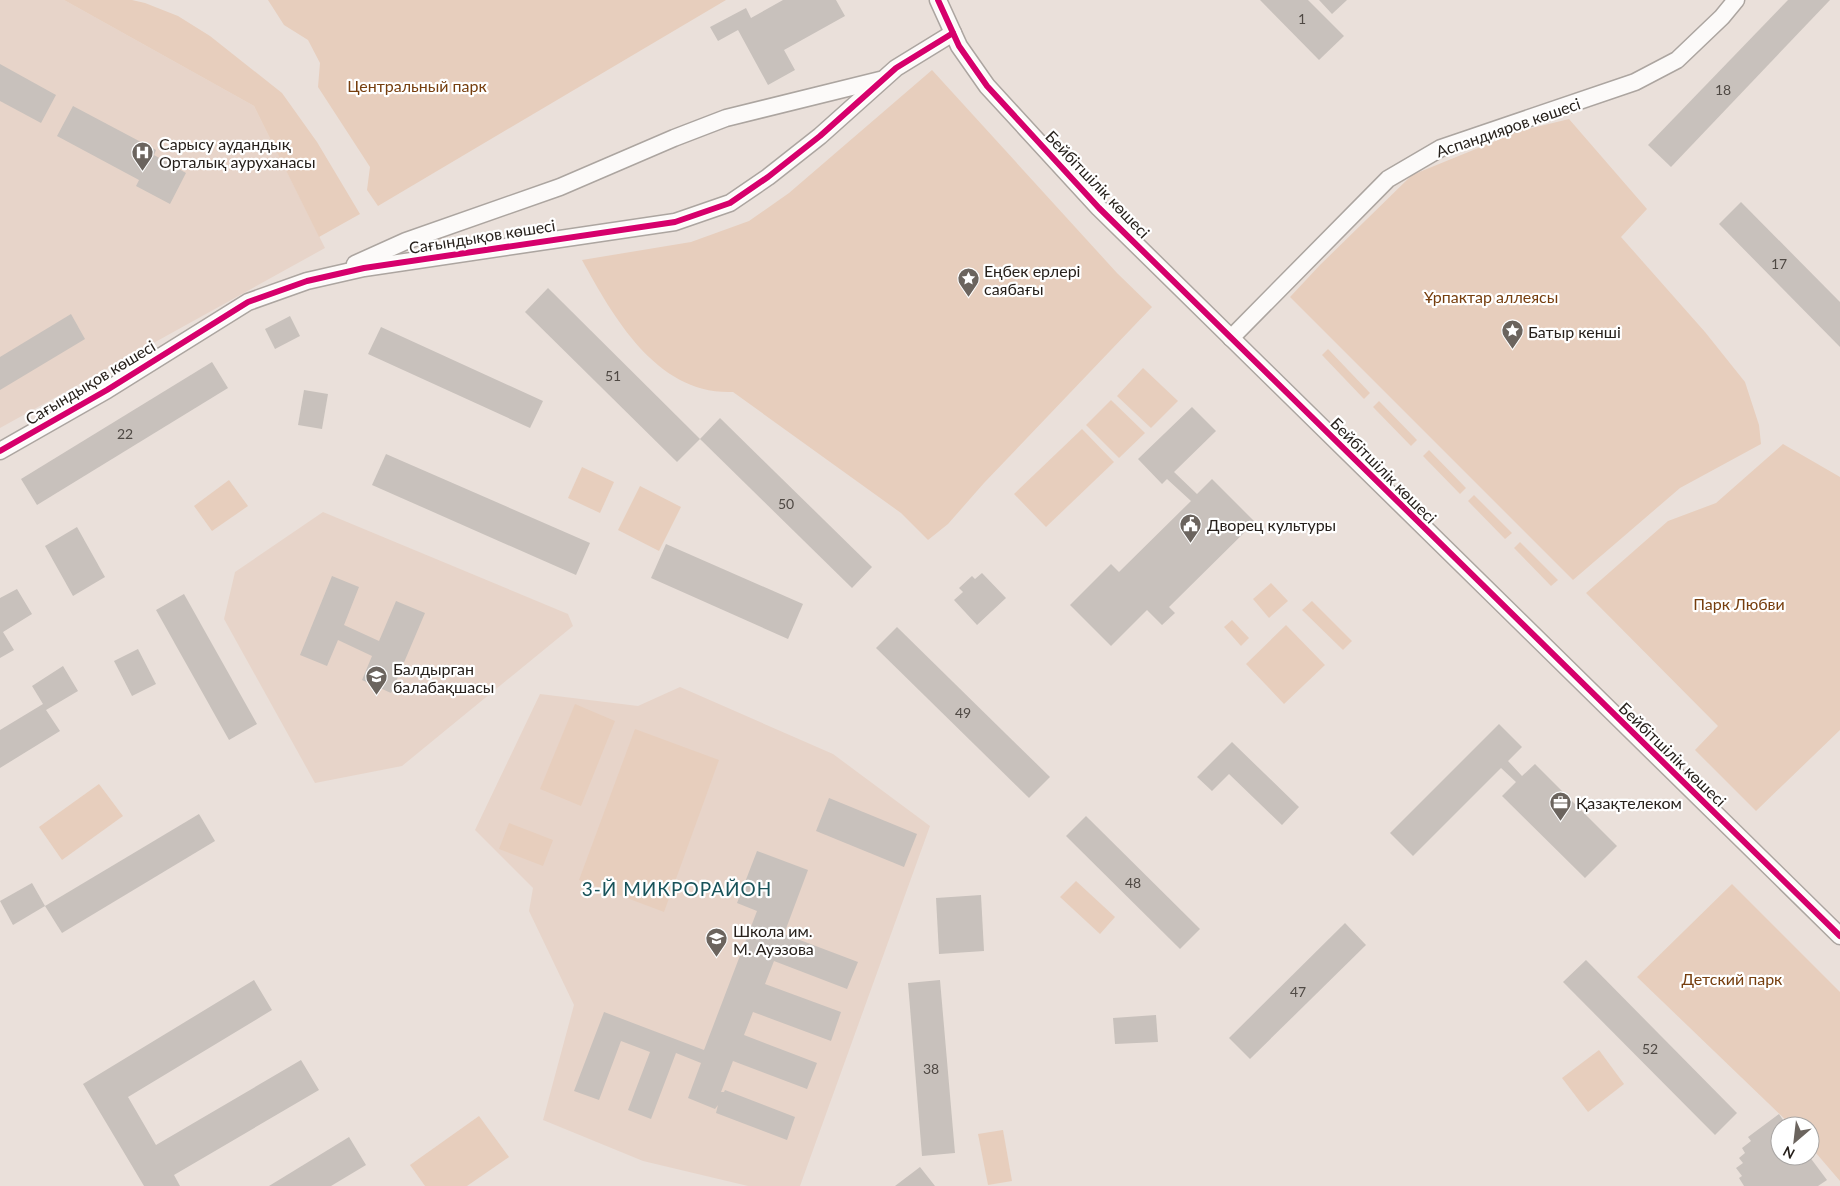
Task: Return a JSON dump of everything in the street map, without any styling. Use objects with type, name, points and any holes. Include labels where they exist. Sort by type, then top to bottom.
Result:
[{"type":"street","name":"Бейбітшілік көшесі","points":[[938,0],[959,46],[987,86],[1099,208],[1840,936]]},
{"type":"street","name":"Аспандияров көшесі","points":[[1230,338],[1388,179],[1441,148],[1636,82],[1677,60],[1722,17],[1736,0]]},
{"type":"street","name":"Сағындықов көшесі","points":[[0,451],[107,390],[248,302],[307,281],[364,268],[675,222],[730,203],[768,177],[820,136],[884,79],[914,56],[953,33]]},
{"type":"street","name":"Сағындықов көшесі","points":[[330,276],[406,240],[560,187],[726,118],[884,79]]},
{"type":"shaded area","name":"Сарысу аудандық Орталық ауруханасы","points":[[0,0],[64,0],[254,106],[325,248],[0,428]]},
{"type":"shaded area","name":"Балдырган балабақшасы","points":[[323,512],[568,614],[573,626],[402,766],[315,783],[224,619],[235,572]]},
{"type":"shaded area","name":"Школа им. М. Ауэзова","points":[[680,687],[833,754],[930,826],[800,1186],[748,1186],[643,1161],[543,1120],[574,1005],[529,911],[533,888],[475,830],[540,694],[638,706]]},
{"type":"green space","points":[[64,0],[132,0],[145,3],[178,16],[210,36],[282,93],[317,142],[360,214],[319,237],[254,106]]},
{"type":"green space","name":"Центральный парк","points":[[268,0],[726,0],[378,206],[367,190],[370,167],[318,87],[320,63],[308,40],[284,25]]},
{"type":"green space","points":[[932,70],[1117,273],[1152,307],[984,483],[948,524],[928,540],[901,513],[733,392],[706,390],[682,381],[660,367],[641,349],[624,328],[608,306],[582,260],[691,242],[749,221],[789,193]]},
{"type":"green space","name":"Ұрпактар аллеясы","points":[[1569,119],[1647,209],[1621,237],[1705,332],[1745,382],[1759,425],[1761,444],[1680,488],[1573,580],[1290,297],[1412,175],[1520,131]]},
{"type":"green space","points":[[1328,349],[1370,393],[1364,399],[1322,355]]},
{"type":"green space","points":[[1143,368],[1178,401],[1151,428],[1117,396]]},
{"type":"green space","points":[[1111,400],[1145,433],[1119,458],[1086,425]]},
{"type":"green space","points":[[1379,401],[1417,440],[1411,446],[1373,407]]},
{"type":"green space","points":[[1082,429],[1114,462],[1046,527],[1014,494]]},
{"type":"green space","name":"Парк Любви","points":[[1783,444],[1840,477],[1840,730],[1756,811],[1695,750],[1718,726],[1586,593],[1668,521],[1716,503]]},
{"type":"green space","points":[[1429,450],[1466,488],[1460,494],[1423,456]]},
{"type":"green space","points":[[582,467],[614,482],[600,513],[568,498]]},
{"type":"green space","points":[[229,480],[248,506],[212,531],[194,506]]},
{"type":"green space","points":[[640,486],[681,507],[659,551],[618,530]]},
{"type":"green space","points":[[1474,495],[1512,533],[1505,539],[1468,501]]},
{"type":"green space","points":[[1520,542],[1558,580],[1551,586],[1514,548]]},
{"type":"green space","points":[[1271,583],[1288,601],[1269,618],[1253,599]]},
{"type":"green space","points":[[1312,601],[1352,641],[1343,650],[1302,610]]},
{"type":"green space","points":[[1232,620],[1249,638],[1241,646],[1224,627]]},
{"type":"green space","points":[[1286,625],[1325,665],[1284,704],[1246,664]]},
{"type":"green space","points":[[575,704],[615,721],[581,806],[540,789]]},
{"type":"green space","points":[[635,729],[719,760],[664,912],[579,880]]},
{"type":"green space","points":[[99,784],[123,816],[62,860],[39,827]]},
{"type":"green space","points":[[509,823],[553,840],[543,866],[499,849]]},
{"type":"green space","points":[[1076,881],[1115,917],[1100,934],[1060,897]]},
{"type":"green space","name":"Детский парк","points":[[1732,884],[1840,992],[1840,1181],[1820,1158],[1820,1116],[1782,1116],[1637,977]]},
{"type":"green space","points":[[1599,1050],[1624,1084],[1588,1112],[1562,1078]]},
{"type":"green space","points":[[479,1116],[509,1157],[467,1186],[425,1186],[410,1165]]},
{"type":"green space","points":[[1003,1130],[1012,1181],[988,1185],[978,1134]]},
{"type":"building","points":[[783,0],[836,0],[845,16],[784,50],[795,70],[768,85],[738,30],[718,41],[710,27],[746,8],[751,18]]},
{"type":"building","points":[[1260,0],[1308,0],[1344,36],[1319,60]]},
{"type":"building","points":[[1319,0],[1347,0],[1332,14]]},
{"type":"building","points":[[1788,0],[1830,0],[1671,167],[1648,145]]},
{"type":"building","points":[[0,64],[56,95],[41,123],[0,101]]},
{"type":"building","points":[[73,106],[156,150],[154,155],[186,173],[170,204],[136,186],[139,180],[57,136]]},
{"type":"building","points":[[1741,202],[1840,302],[1840,347],[1719,224]]},
{"type":"building","points":[[548,288],[700,439],[677,462],[525,312]]},
{"type":"building","points":[[71,314],[85,339],[0,390],[0,357]]},
{"type":"building","points":[[290,316],[300,336],[275,349],[265,329]]},
{"type":"building","points":[[381,327],[543,401],[530,428],[368,354]]},
{"type":"building","points":[[212,362],[228,388],[37,505],[21,479]]},
{"type":"building","points":[[304,390],[328,394],[322,429],[298,425]]},
{"type":"building","name":"Дворец культуры","points":[[1192,407],[1216,431],[1174,472],[1197,494],[1212,479],[1255,522],[1169,607],[1175,613],[1162,625],[1147,610],[1111,646],[1070,605],[1111,564],[1119,572],[1191,501],[1167,479],[1162,484],[1138,459]]},
{"type":"building","points":[[720,418],[872,567],[852,588],[700,439]]},
{"type":"building","points":[[386,454],[590,543],[576,575],[372,485]]},
{"type":"building","points":[[77,527],[105,577],[73,596],[45,546]]},
{"type":"building","points":[[666,544],[803,604],[788,639],[651,578]]},
{"type":"building","points":[[982,573],[1006,598],[977,625],[954,600],[963,592],[959,588],[972,576],[975,579]]},
{"type":"building","points":[[332,576],[359,587],[344,625],[379,641],[396,601],[425,613],[391,693],[362,680],[372,656],[338,640],[327,666],[300,655]]},
{"type":"building","points":[[17,589],[32,614],[3,632],[14,650],[0,658],[0,598]]},
{"type":"building","points":[[184,594],[257,724],[229,740],[156,610]]},
{"type":"building","points":[[897,627],[1050,777],[1029,798],[876,648]]},
{"type":"building","points":[[138,649],[156,684],[132,696],[114,661]]},
{"type":"building","points":[[63,666],[78,691],[46,710],[60,731],[0,768],[0,730],[43,704],[32,686]]},
{"type":"building","points":[[1499,724],[1522,747],[1508,761],[1522,776],[1535,764],[1617,846],[1585,878],[1502,796],[1516,782],[1501,768],[1413,856],[1390,833]]},
{"type":"building","points":[[1232,742],[1299,807],[1282,825],[1229,774],[1212,791],[1197,777]]},
{"type":"building","points":[[829,798],[917,834],[904,867],[816,831]]},
{"type":"building","points":[[199,814],[215,841],[62,933],[45,906]]},
{"type":"building","points":[[1086,816],[1200,929],[1180,949],[1066,836]]},
{"type":"building","points":[[757,851],[808,870],[784,934],[858,962],[847,989],[774,961],[765,984],[841,1012],[831,1041],[753,1012],[744,1035],[817,1063],[807,1089],[733,1061],[721,1092],[725,1090],[795,1117],[787,1140],[716,1113],[718,1105],[715,1109],[688,1098],[701,1063],[676,1053],[651,1119],[628,1110],[650,1052],[621,1041],[599,1100],[574,1091],[604,1012],[704,1050],[757,911],[737,903]]},
{"type":"building","points":[[32,883],[45,906],[13,925],[0,901]]},
{"type":"building","points":[[981,895],[984,951],[939,954],[936,898]]},
{"type":"building","points":[[1345,923],[1366,945],[1250,1059],[1229,1038]]},
{"type":"building","points":[[1586,960],[1737,1113],[1715,1135],[1563,982]]},
{"type":"building","points":[[254,980],[272,1010],[128,1097],[156,1145],[301,1060],[319,1090],[174,1175],[180,1186],[144,1186],[83,1084]]},
{"type":"building","points":[[940,980],[955,1153],[922,1156],[908,983]]},
{"type":"building","points":[[1156,1015],[1158,1042],[1115,1044],[1113,1018]]},
{"type":"building","points":[[1770,1121],[1770,1166],[1816,1166],[1827,1180],[1818,1186],[1744,1186],[1739,1178],[1742,1176],[1736,1168],[1743,1163],[1739,1158],[1745,1153],[1742,1148],[1751,1141],[1748,1137]]},
{"type":"building","points":[[349,1137],[366,1165],[331,1186],[269,1186]]},
{"type":"building","points":[[920,1167],[935,1186],[895,1186]]},
{"type":"cycle path","points":[[938,0],[959,46],[987,86],[1099,208],[1840,936]]},
{"type":"cycle path","points":[[0,451],[107,390],[248,302],[307,281],[364,268],[675,222],[730,203],[768,177],[820,136],[896,68],[953,33]]},
{"type":"place","name":"Сарысу аудандық Орталық ауруханасы","points":[[143,171]]},
{"type":"place","name":"Еңбек ерлері саябағы","points":[[968,298]]},
{"type":"place","name":"Батыр кенші","points":[[1512,350]]},
{"type":"place","name":"Дворец культуры","points":[[1191,543]]},
{"type":"place","name":"Балдырган балабақшасы","points":[[377,696]]},
{"type":"place","name":"Қазақтелеком","points":[[1560,821]]},
{"type":"place","name":"Школа им. М. Ауэзова","points":[[717,958]]},
{"type":"district","name":"3-Й МИКРОРАЙОН","points":[[677,888]]}]
